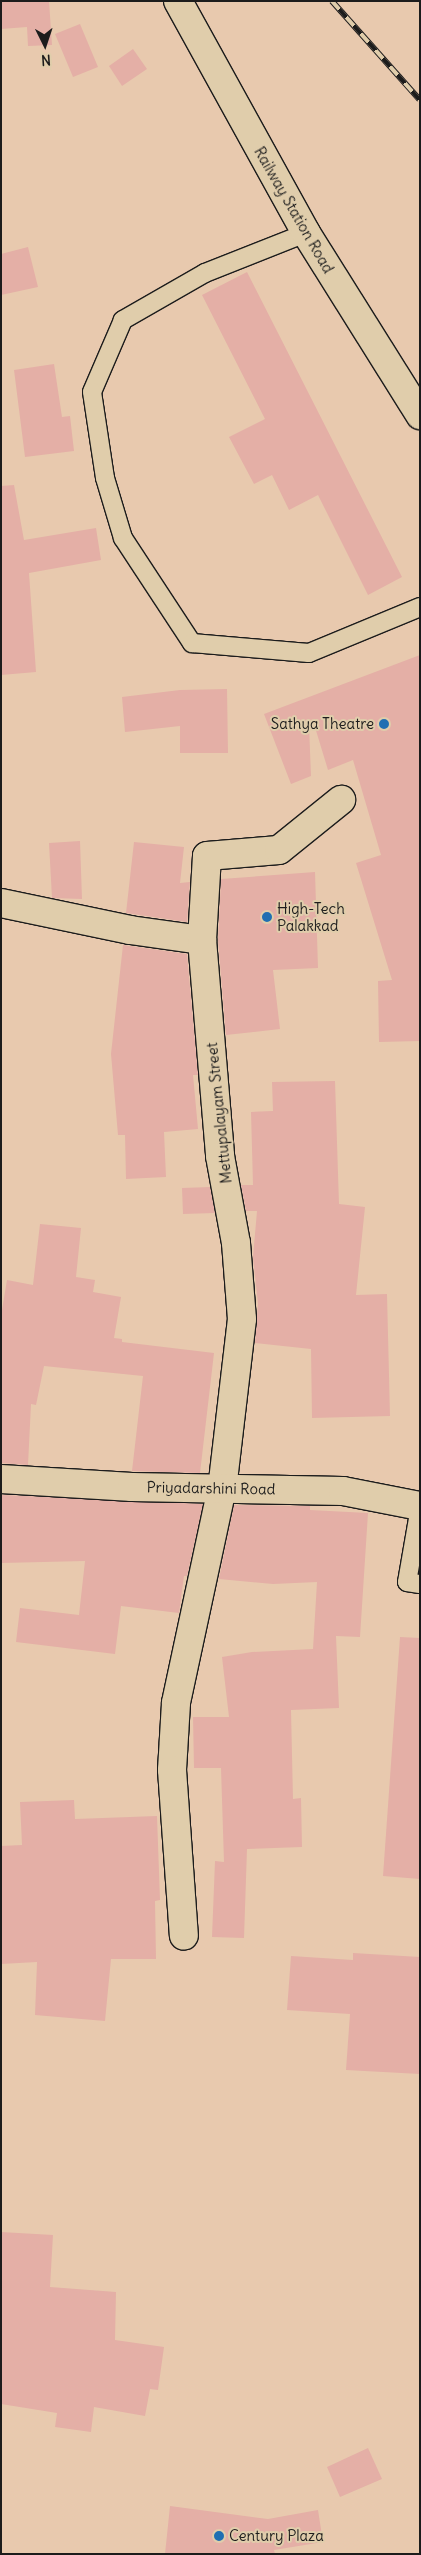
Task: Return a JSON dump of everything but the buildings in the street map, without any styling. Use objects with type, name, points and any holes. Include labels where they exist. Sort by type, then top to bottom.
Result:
[{"type":"street","name":"Railway Station Road","points":[[178,1],[306,233],[420,414]]},
{"type":"street","name":"Mettupalayam Street","points":[[184,1936],[172,1770],[176,1703],[222,1488],[242,1319],[236,1243],[220,1156],[202,940],[207,856],[279,850],[341,800]]},
{"type":"street","points":[[1,903],[130,930],[202,940]]},
{"type":"street","name":"Priyadarshini Road","points":[[1,1479],[343,1491],[420,1507]]},
{"type":"lane","points":[[306,233],[205,273],[123,320],[92,392],[105,478],[123,538],[192,643],[309,653],[420,607]]},
{"type":"lane","points":[[420,1507],[407,1582],[420,1584]]},
{"type":"railway","points":[[332,1],[420,100]]},
{"type":"place","name":"Sathya Theatre","points":[[384,724]]},
{"type":"place","name":"High-Tech Palakkad","points":[[267,917]]},
{"type":"place","name":"Century Plaza","points":[[219,2536]]}]
